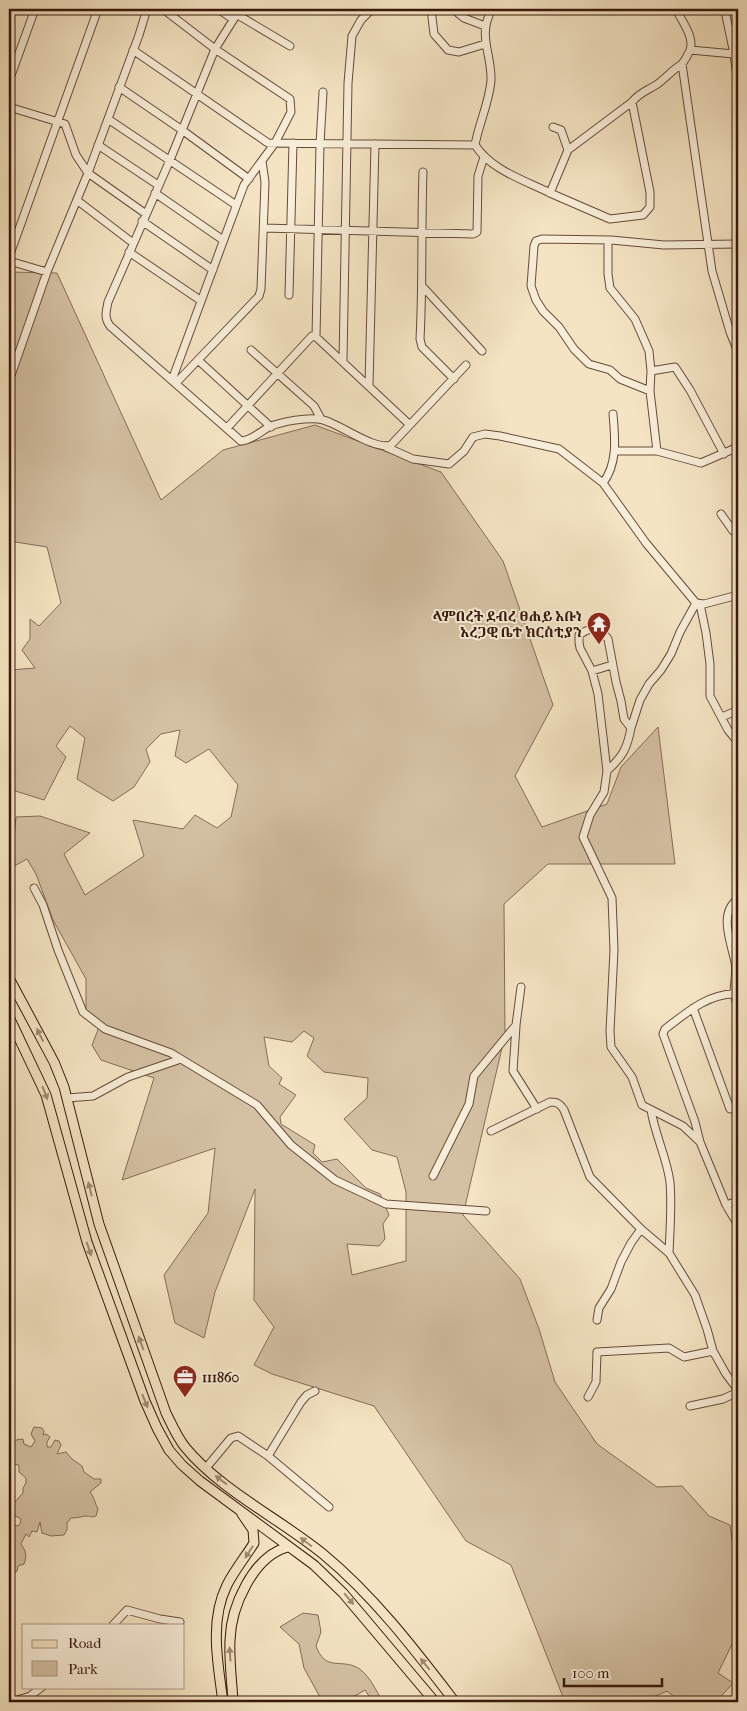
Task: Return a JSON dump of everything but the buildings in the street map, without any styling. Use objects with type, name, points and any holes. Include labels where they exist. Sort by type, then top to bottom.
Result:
[{"type":"main road","points":[[9,978],[58,1073],[67,1098],[99,1224],[166,1414],[184,1446],[206,1468],[323,1554],[369,1596],[455,1702]]},
{"type":"main road","points":[[9,1017],[46,1094],[81,1225],[110,1307],[157,1428],[169,1450],[200,1481],[314,1565],[343,1593],[434,1702]]},
{"type":"main road","points":[[236,1507],[240,1494]]},
{"type":"main road","points":[[223,1702],[216,1632],[219,1606],[227,1584],[254,1543],[253,1530],[236,1507]]},
{"type":"main road","points":[[233,1702],[230,1640],[232,1623],[241,1595],[256,1568],[277,1552],[288,1547]]},
{"type":"main road","points":[[314,1565],[324,1566],[326,1564],[327,1561],[323,1554]]},
{"type":"street","points":[[9,81],[35,9]]},
{"type":"street","points":[[47,272],[9,259],[98,9]]},
{"type":"street","points":[[9,381],[47,272],[78,201],[147,9]]},
{"type":"street","points":[[163,9],[290,99],[291,112],[275,143],[244,185],[200,300],[174,382]]},
{"type":"street","points":[[218,9],[236,14],[290,46]]},
{"type":"street","points":[[343,361],[348,83],[352,36],[361,20],[372,9]]},
{"type":"street","points":[[430,9],[434,34],[448,50],[459,52],[485,44]]},
{"type":"street","points":[[453,9],[464,18],[485,26]]},
{"type":"street","points":[[475,145],[489,97],[491,79],[490,62],[485,44],[485,26],[492,9]]},
{"type":"street","points":[[550,193],[568,150],[632,102],[638,94],[656,85],[682,64],[692,44],[690,35],[676,9]]},
{"type":"street","points":[[726,11],[738,84]]},
{"type":"street","points":[[236,14],[216,48],[170,160],[133,242],[108,302],[105,313],[106,321],[241,441],[247,441],[271,426],[292,421],[321,419],[413,459],[449,464],[464,451],[473,437],[485,434],[559,449],[603,483],[646,543],[698,603],[708,648],[710,696],[728,730],[738,742]]},
{"type":"street","points":[[133,50],[268,143],[475,145]]},
{"type":"street","points":[[690,50],[734,54]]},
{"type":"street","points":[[682,64],[712,271],[730,332],[738,352]]},
{"type":"street","points":[[119,87],[249,179]]},
{"type":"street","points":[[316,337],[320,144],[323,92]]},
{"type":"street","points":[[475,145],[484,157],[509,173],[610,219],[643,215],[650,207],[650,192],[632,102]]},
{"type":"street","points":[[9,107],[65,124],[76,155],[88,173],[146,214]]},
{"type":"street","points":[[108,119],[236,206]]},
{"type":"street","points":[[553,127],[562,130],[568,150]]},
{"type":"street","points":[[290,295],[293,143]]},
{"type":"street","points":[[369,385],[376,144]]},
{"type":"street","points":[[98,145],[158,185]]},
{"type":"street","points":[[264,228],[473,234],[477,232],[478,176],[484,157]]},
{"type":"street","points":[[174,382],[198,360],[259,296],[261,289],[266,182],[262,161]]},
{"type":"street","points":[[423,172],[421,232],[423,287],[420,339],[422,347],[454,378]]},
{"type":"street","points":[[155,193],[223,240]]},
{"type":"street","points":[[78,201],[133,242]]},
{"type":"street","points":[[142,221],[213,270]]},
{"type":"street","points":[[650,391],[620,379],[610,370],[589,364],[574,349],[559,327],[543,311],[536,300],[531,286],[536,241],[542,239],[608,240],[664,245],[738,244]]},
{"type":"street","points":[[608,240],[610,288],[635,319],[649,351],[650,391],[657,451]]},
{"type":"street","points":[[129,252],[200,300]]},
{"type":"street","points":[[423,287],[482,351]]},
{"type":"street","points":[[227,428],[312,336],[316,337],[343,361],[410,425]]},
{"type":"street","points":[[251,350],[314,406],[321,419]]},
{"type":"street","points":[[198,360],[271,426]]},
{"type":"street","points":[[386,447],[391,445],[466,366]]},
{"type":"street","points":[[651,371],[675,367],[690,390],[724,454]]},
{"type":"street","points":[[603,483],[610,474],[615,451],[614,414]]},
{"type":"street","points":[[615,451],[657,451],[701,463],[738,447]]},
{"type":"street","points":[[720,514],[733,530],[738,532]]},
{"type":"street","points":[[607,771],[621,759],[628,746],[631,728],[640,700],[671,654],[680,632],[698,603],[738,595]]},
{"type":"street","points":[[631,728],[624,718],[608,639],[600,629],[594,628],[586,631],[579,635],[578,638],[580,648],[592,671],[602,727],[607,771],[604,792],[590,815],[583,837],[612,898],[614,950],[611,1047],[632,1077],[642,1105],[683,1126],[700,1142]]},
{"type":"street","points":[[592,671],[612,665]]},
{"type":"street","points":[[722,718],[738,710]]},
{"type":"street","points":[[34,888],[43,905],[58,950],[83,1012],[105,1029],[171,1053],[257,1105],[291,1146],[335,1180],[386,1204],[486,1211]]},
{"type":"street","points":[[738,899],[729,907],[728,916],[728,933],[735,967],[734,994],[738,1008]]},
{"type":"street","points":[[521,987],[513,1071],[537,1109]]},
{"type":"street","points":[[734,994],[724,994],[693,1008],[665,1029],[663,1034],[695,1122],[700,1142],[726,1205],[738,1225]]},
{"type":"street","points":[[693,1008],[730,1109]]},
{"type":"street","points":[[433,1176],[469,1104],[474,1076],[516,1025]]},
{"type":"street","points":[[67,1098],[93,1096],[128,1077],[181,1059]]},
{"type":"street","points":[[491,1131],[550,1102],[561,1104],[590,1178],[641,1230],[669,1253],[695,1295],[713,1352],[738,1391],[724,1399],[690,1406]]},
{"type":"street","points":[[651,1110],[670,1181],[669,1253]]},
{"type":"street","points":[[726,1205],[738,1201]]},
{"type":"street","points":[[598,1320],[599,1308],[611,1289],[621,1262],[631,1243],[641,1230]]},
{"type":"street","points":[[588,1398],[596,1382],[597,1352],[669,1348],[684,1357],[713,1352]]},
{"type":"street","points":[[268,1456],[301,1402],[314,1391]]},
{"type":"street","points":[[206,1468],[231,1438],[238,1436],[268,1456],[329,1506]]},
{"type":"street","points":[[114,1624],[128,1610],[160,1619],[180,1622]]},
{"type":"street","points":[[11,1702],[30,1696],[41,1688]]},
{"type":"green space","points":[[9,272],[57,273],[161,500],[223,450],[315,425],[441,472],[503,561],[553,705],[515,776],[542,827],[607,804],[621,767],[658,727],[675,864],[548,864],[504,904],[505,1035],[463,1215],[520,1279],[539,1329],[555,1382],[597,1444],[657,1487],[682,1486],[709,1516],[730,1525],[738,1584],[738,1632],[718,1673],[733,1683],[716,1702],[680,1702],[667,1691],[642,1702],[565,1702],[511,1565],[466,1541],[374,1406],[272,1374],[254,1365],[274,1327],[254,1300],[255,1189],[215,1292],[204,1338],[175,1323],[164,1275],[208,1213],[215,1148],[122,1180],[154,1078],[101,1060],[92,1045],[101,1022],[86,1010],[86,979],[53,920],[36,874],[27,859],[9,869],[9,862],[12,862],[16,817],[40,816],[90,833],[64,854],[85,895],[144,856],[133,820],[183,829],[195,815],[217,828],[231,817],[238,785],[209,749],[186,763],[175,756],[180,730],[161,734],[146,749],[150,762],[134,787],[113,801],[77,779],[85,738],[70,726],[56,746],[66,757],[44,800],[9,789],[9,670],[35,668],[22,650],[30,639],[30,619],[39,626],[61,603],[47,547],[9,541]],"holes":[[[304,1031],[314,1038],[307,1056],[324,1072],[368,1078],[367,1098],[344,1119],[372,1150],[397,1157],[406,1192],[406,1261],[352,1275],[347,1244],[379,1246],[385,1239],[383,1224],[389,1215],[380,1194],[366,1188],[337,1159],[322,1162],[313,1153],[315,1145],[281,1124],[280,1117],[296,1095],[279,1084],[282,1078],[269,1066],[264,1037],[292,1042]]]},
{"type":"green space","points":[[34,1427],[42,1428],[44,1431],[43,1435],[46,1434],[50,1437],[47,1447],[51,1447],[55,1440],[59,1441],[61,1445],[57,1454],[66,1452],[82,1466],[84,1472],[94,1479],[101,1479],[101,1483],[90,1492],[98,1509],[95,1517],[71,1518],[67,1523],[67,1530],[64,1535],[51,1536],[42,1533],[40,1522],[37,1532],[32,1531],[29,1537],[26,1534],[21,1544],[26,1554],[24,1564],[18,1566],[17,1571],[12,1575],[14,1580],[9,1583],[9,1523],[18,1526],[20,1524],[21,1519],[14,1515],[12,1505],[23,1493],[26,1478],[19,1472],[19,1465],[12,1464],[9,1460],[9,1441],[23,1439],[24,1444],[31,1447],[35,1441],[31,1434]]},
{"type":"green space","points":[[303,1613],[318,1615],[321,1632],[316,1646],[323,1658],[332,1663],[348,1664],[359,1669],[371,1682],[383,1702],[373,1702],[365,1690],[348,1700],[321,1699],[304,1668],[299,1644],[280,1627]]},
{"type":"place","name":"ላምበረት ደብረ ፀሐይ አቡነ አረጋዊ ቤተ ክርስቲያን","points":[[599,645]]},
{"type":"place","name":"111860","points":[[185,1398]]}]
